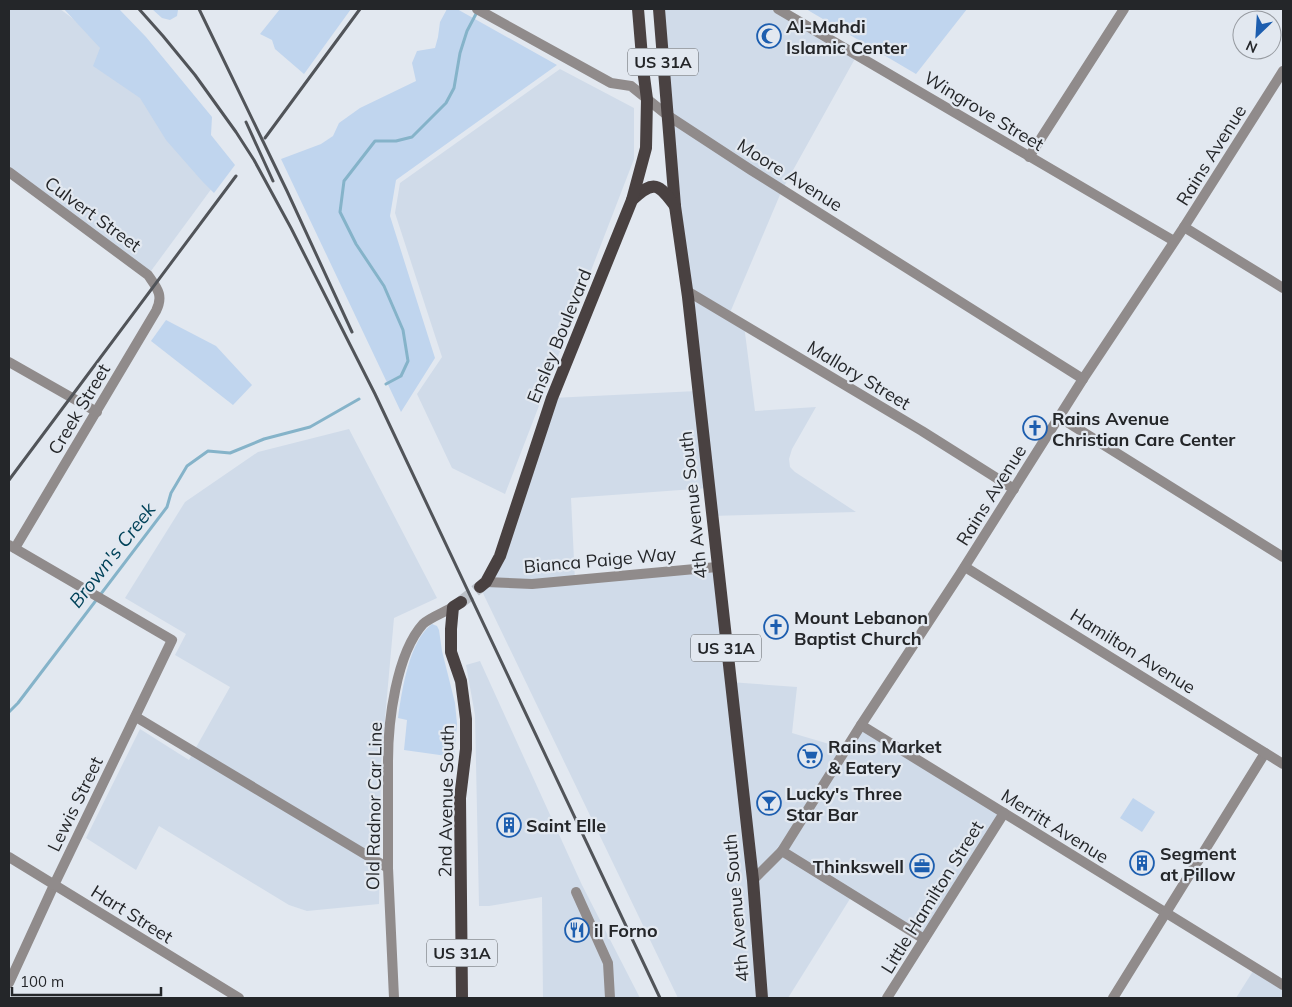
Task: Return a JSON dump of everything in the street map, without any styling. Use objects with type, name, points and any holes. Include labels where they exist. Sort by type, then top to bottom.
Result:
[{"type":"main road","name":"US 31A","points":[[638,9],[647,99]]},
{"type":"main road","name":"4th Avenue South","points":[[659,9],[675,206],[687,291],[752,880],[762,998]]},
{"type":"main road","name":"Ensley Boulevard","points":[[483,585],[500,556],[552,398],[632,200],[646,148],[647,99]]},
{"type":"main road","points":[[632,200],[643,190],[649,187],[657,187],[664,191],[675,206]]},
{"type":"main road","name":"2nd Avenue South","points":[[457,604],[451,629],[451,652],[461,681],[466,718],[466,749],[460,798],[462,998]]},
{"type":"street","name":"Wingrove Street","points":[[778,9],[1174,241]]},
{"type":"street","points":[[1029,157],[1124,9]]},
{"type":"street","name":"Moore Avenue","points":[[479,10],[611,83],[631,86],[667,114],[767,180],[1083,379]]},
{"type":"street","name":"Rains Avenue","points":[[752,880],[782,851],[861,725],[965,567],[1083,379],[1184,227],[1283,71]]},
{"type":"street","name":"Culvert Street","points":[[9,172],[148,275],[154,284]]},
{"type":"street","points":[[1184,227],[1283,288]]},
{"type":"street","name":"Creek Street","points":[[12,547],[97,412],[158,308],[160,296],[154,284]]},
{"type":"street","name":"Mallory Street","points":[[687,291],[1014,488]]},
{"type":"street","points":[[9,362],[97,412]]},
{"type":"street","points":[[1059,418],[1283,558]]},
{"type":"street","name":"Lewis Street","points":[[9,983],[172,640],[12,547]]},
{"type":"street","name":"Bianca Paige Way","points":[[483,585],[532,584],[717,567]]},
{"type":"street","name":"Hamilton Avenue","points":[[965,567],[1283,764]]},
{"type":"street","name":"Old Radnor Car Line","points":[[394,998],[388,868],[388,744],[394,698],[399,672],[412,639],[424,623],[457,604]]},
{"type":"street","points":[[136,717],[388,868]]},
{"type":"street","name":"Merritt Avenue","points":[[861,725],[1283,985]]},
{"type":"street","points":[[1113,998],[1266,753]]},
{"type":"street","name":"Little Hamilton Street","points":[[887,998],[1004,813]]},
{"type":"street","points":[[782,851],[924,939]]},
{"type":"street","name":"Hart Street","points":[[9,857],[239,998]]},
{"type":"street","points":[[576,892],[608,963],[610,998]]},
{"type":"shaded area","points":[[9,9],[60,9],[148,75],[226,169],[148,275],[9,172]]},
{"type":"shaded area","points":[[64,9],[119,9],[146,37],[212,117],[211,135],[235,165],[214,193],[166,140],[140,98],[93,66],[100,48]]},
{"type":"shaded area","points":[[152,9],[178,10],[177,16],[170,20],[162,18]]},
{"type":"shaded area","points":[[280,9],[351,9],[304,74],[275,49],[272,40],[260,34]]},
{"type":"shaded area","points":[[447,9],[457,9],[557,65],[396,180],[390,216],[435,358],[401,412],[281,159],[321,144],[333,136],[339,123],[360,108],[416,81],[412,63],[417,51],[435,48],[440,22]]},
{"type":"shaded area","points":[[659,9],[778,9],[857,55],[782,190],[729,315],[744,325],[755,411],[816,407],[792,449],[789,459],[790,467],[856,512],[711,516],[708,488],[571,498],[575,581],[717,567],[730,682],[797,687],[792,733],[846,749],[861,725],[1004,813],[924,939],[853,894],[788,998],[678,998],[480,587],[486,582],[552,398],[697,391]]},
{"type":"shaded area","points":[[806,9],[967,9],[916,74]]},
{"type":"shaded area","points":[[560,69],[634,108],[634,159],[505,494],[452,468],[417,394],[442,357],[395,213],[400,183]]},
{"type":"shaded area","points":[[166,320],[216,346],[252,385],[233,405],[151,341]]},
{"type":"shaded area","points":[[349,429],[437,598],[394,618],[381,763],[379,904],[307,911],[289,905],[159,826],[136,870],[86,838],[140,729],[189,760],[230,687],[175,655],[186,634],[125,598],[185,502],[258,452]]},
{"type":"shaded area","points":[[432,624],[437,626],[439,630],[442,651],[455,703],[457,724],[454,757],[404,750],[407,720],[398,718],[404,680],[412,654],[424,632]]},
{"type":"shaded area","points":[[480,661],[582,885],[640,998],[543,998],[542,897],[479,906],[475,715],[466,665]]},
{"type":"shaded area","points":[[1133,798],[1155,812],[1142,832],[1120,818]]},
{"type":"shaded area","points":[[1255,968],[1283,985],[1283,998],[1236,998]]},
{"type":"waterway","name":"Brown's Creek","points":[[386,384],[401,376],[408,361],[403,330],[384,286],[356,244],[340,212],[344,181],[375,141],[396,141],[412,137],[446,103],[454,88],[460,53],[467,31],[477,12]]},
{"type":"waterway","name":"Brown's Creek","points":[[9,712],[18,703],[167,507],[171,493],[187,466],[208,451],[230,453],[264,439],[310,427],[359,399]]},
{"type":"tunnel","points":[[461,602],[480,587]]},
{"type":"railway","points":[[139,9],[195,75],[236,132],[254,160],[291,228],[375,394],[660,998]]},
{"type":"railway","points":[[199,9],[287,191],[352,332]]},
{"type":"railway","points":[[265,138],[360,9]]},
{"type":"railway","points":[[246,122],[273,181]]},
{"type":"railway","points":[[9,480],[236,176]]},
{"type":"place","name":"Al-Mahdi Islamic Center","points":[[769,36]]},
{"type":"place","name":"Rains Avenue Christian Care Center","points":[[1035,428]]},
{"type":"place","name":"Mount Lebanon Baptist Church","points":[[776,627]]},
{"type":"place","name":"Rains Market & Eatery","points":[[810,756]]},
{"type":"place","name":"Lucky's Three Star Bar","points":[[769,803]]},
{"type":"place","name":"Saint Elle","points":[[509,825]]},
{"type":"place","name":"Segment at Pillow","points":[[1142,863]]},
{"type":"place","name":"Thinkswell","points":[[922,866]]},
{"type":"place","name":"il Forno","points":[[577,930]]}]
